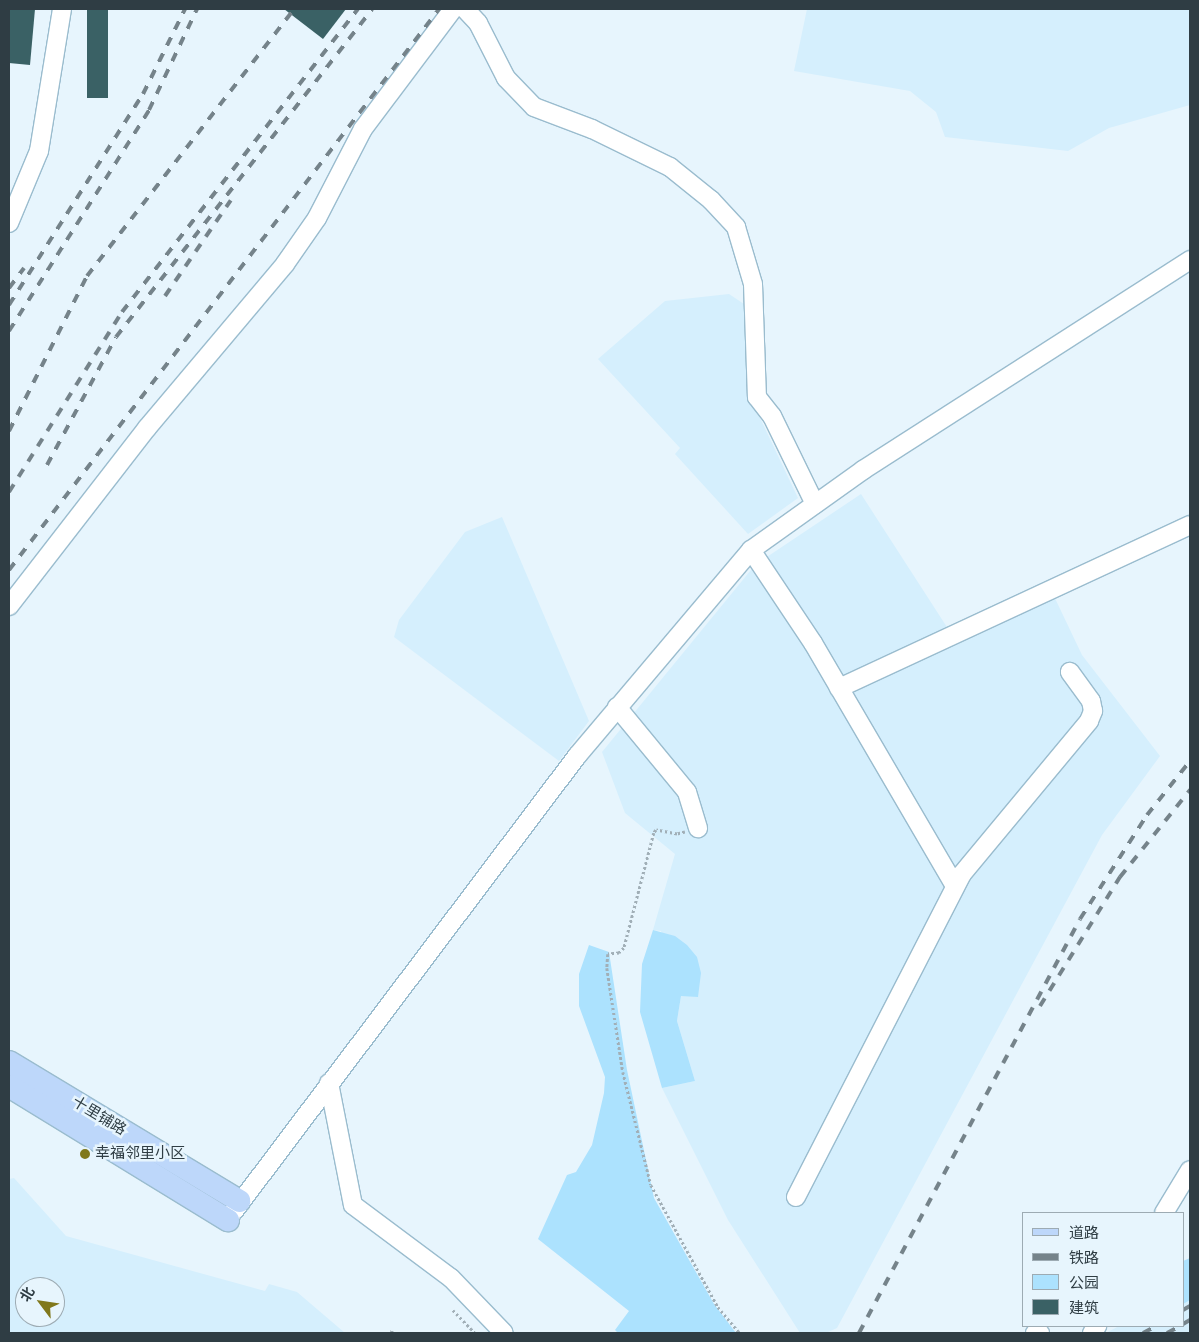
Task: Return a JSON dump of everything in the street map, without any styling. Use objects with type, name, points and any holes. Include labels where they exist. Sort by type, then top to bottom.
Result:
[{"type":"main road","name":"十里铺路","points":[[9,1062],[63,1107],[234,1211]]},
{"type":"main road","name":"十里铺路","points":[[9,1086],[63,1107]]},
{"type":"street","points":[[9,223],[40,151],[62,9]]},
{"type":"street","points":[[9,606],[148,428],[285,264],[317,218],[363,129],[453,9]]},
{"type":"street","points":[[465,9],[478,23],[506,78],[534,107],[592,129],[670,167],[711,200],[736,227],[753,284],[757,397],[772,416],[815,504]]},
{"type":"street","points":[[234,1211],[329,1083],[617,708],[751,550],[815,504],[1004,378],[1190,260]]},
{"type":"street","points":[[839,688],[1190,525]]},
{"type":"street","points":[[751,550],[839,688],[955,886]]},
{"type":"street","points":[[796,1197],[955,886],[1089,721],[1093,711],[1091,701],[1070,672]]},
{"type":"street","points":[[617,708],[688,792],[698,828]]},
{"type":"street","points":[[329,1083],[353,1206],[451,1278],[504,1333]]},
{"type":"street","points":[[1165,1212],[1190,1170]]},
{"type":"street","points":[[1035,1333],[1040,1333]]},
{"type":"path","points":[[698,828],[676,834],[656,830],[654,833],[624,948],[619,954],[608,954],[607,968],[622,1072],[651,1185],[718,1307],[740,1333]]},
{"type":"path","points":[[452,1310],[475,1333]]},
{"type":"shaded area","points":[[807,9],[1190,9],[1190,105],[1109,128],[1068,151],[945,137],[936,112],[910,91],[794,71]]},
{"type":"shaded area","points":[[729,294],[747,306],[753,403],[798,498],[748,534],[675,454],[680,448],[598,359],[665,301]]},
{"type":"shaded area","points":[[861,494],[954,638],[1052,592],[1082,655],[1160,756],[1102,835],[837,1328],[826,1333],[800,1333],[728,1220],[662,1088],[695,1081],[677,1021],[681,996],[661,931],[653,930],[675,854],[625,813],[602,752],[755,565]]},
{"type":"shaded area","points":[[502,517],[589,721],[559,761],[394,637],[399,620],[465,532]]},
{"type":"shaded area","points":[[14,1178],[66,1236],[265,1291],[269,1284],[297,1292],[345,1333],[9,1333],[9,1179]]},
{"type":"shaded area","points":[[1190,1285],[1190,1333],[1106,1333],[1117,1327],[1184,1327],[1184,1288]]},
{"type":"green space","points":[[653,930],[675,936],[687,945],[697,957],[701,973],[698,997],[681,996],[677,1021],[695,1081],[662,1088],[640,1012],[642,964]]},
{"type":"green space","points":[[589,945],[609,952],[627,1070],[654,1198],[714,1304],[736,1333],[618,1333],[615,1330],[629,1311],[538,1239],[567,1175],[576,1172],[592,1145],[604,1093],[605,1077],[579,1006],[579,974]]},
{"type":"green space","points":[[1190,1258],[1190,1300],[1184,1303],[1184,1261]]},
{"type":"building","points":[[9,9],[35,9],[30,65],[9,63]]},
{"type":"building","points":[[87,9],[108,9],[108,98],[87,98]]},
{"type":"building","points":[[284,9],[346,9],[323,39]]},
{"type":"railway","points":[[9,305],[143,94],[185,9]]},
{"type":"railway","points":[[9,331],[149,110],[197,9]]},
{"type":"railway","points":[[9,431],[87,276],[294,9]]},
{"type":"railway","points":[[9,492],[122,312],[358,9]]},
{"type":"railway","points":[[47,465],[116,337],[372,9]]},
{"type":"railway","points":[[9,570],[439,9]]},
{"type":"railway","points":[[165,296],[231,200]]},
{"type":"railway","points":[[9,288],[24,268]]},
{"type":"railway","points":[[859,1333],[1080,919],[1147,815],[1190,761]]},
{"type":"railway","points":[[1040,1006],[1120,877],[1190,790]]},
{"type":"railway","points":[[1184,1309],[1190,1306]]},
{"type":"railway","points":[[1184,1323],[1190,1320]]},
{"type":"railway","points":[[1143,1333],[1154,1327]]},
{"type":"railway","points":[[1167,1333],[1178,1327]]},
{"type":"place","name":"幸福邻里小区","points":[[85,1154]]}]
